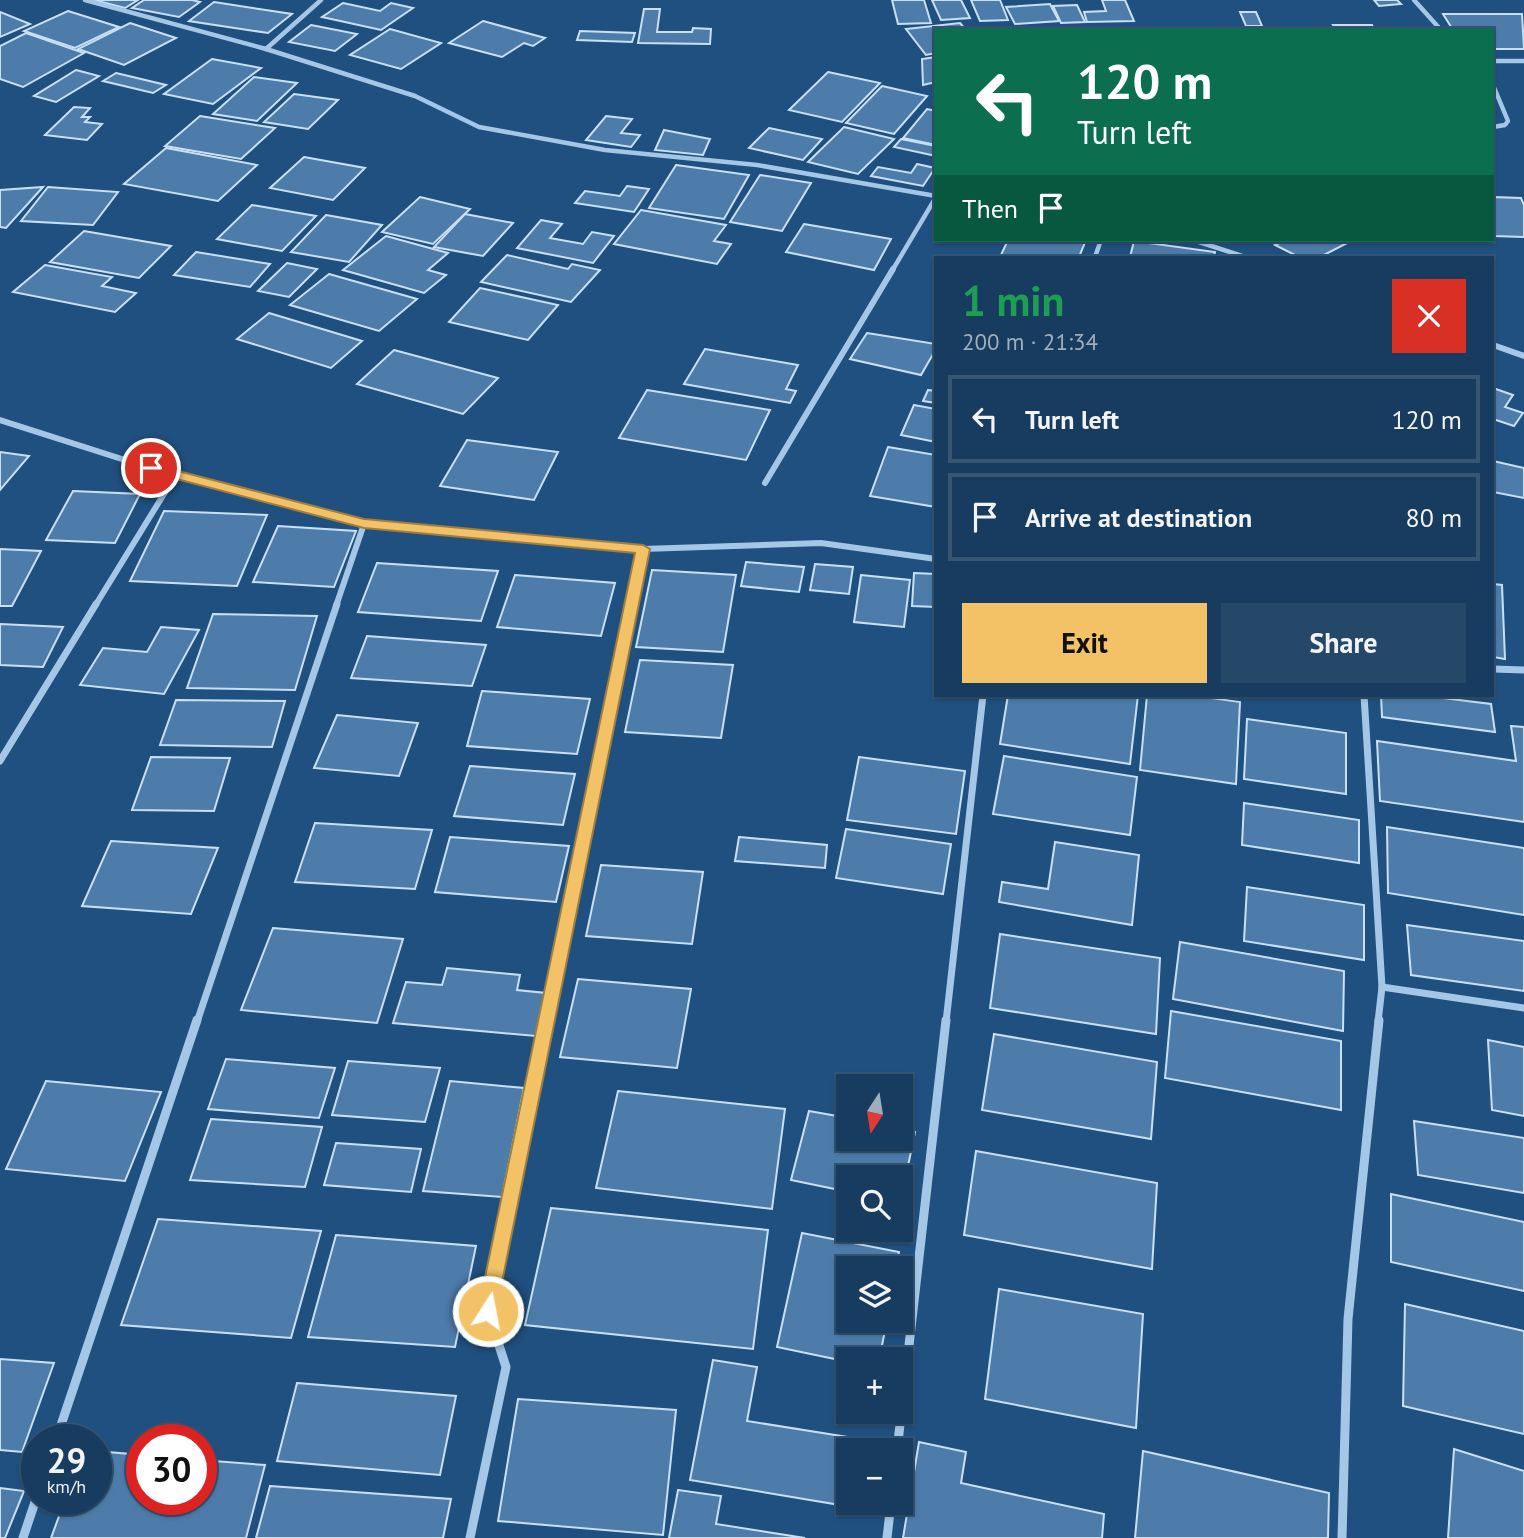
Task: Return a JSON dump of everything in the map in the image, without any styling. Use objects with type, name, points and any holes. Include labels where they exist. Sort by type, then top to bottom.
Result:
[{"type":"street","points":[[85,0],[267,49],[415,96],[479,127],[605,150],[757,165],[934,196]]},
{"type":"street","points":[[267,49],[321,0]]},
{"type":"street","points":[[1414,0],[1439,28]]},
{"type":"street","points":[[1494,61],[1524,61]]},
{"type":"street","points":[[1494,87],[1508,121],[1505,125],[1494,127]]},
{"type":"street","points":[[765,483],[934,199]]},
{"type":"street","points":[[1199,242],[1242,256]]},
{"type":"street","points":[[1494,345],[1524,356]]},
{"type":"street","points":[[0,420],[175,476],[364,524],[643,549],[821,543],[934,559]]},
{"type":"street","points":[[0,761],[175,476]]},
{"type":"street","points":[[61,1424],[364,524]]},
{"type":"street","points":[[470,1538],[506,1367],[488,1311],[643,549]]},
{"type":"street","points":[[1494,669],[1524,670]]},
{"type":"street","points":[[898,1438],[983,697]]},
{"type":"street","points":[[1342,1538],[1348,1319],[1382,987],[1364,697]]},
{"type":"street","points":[[1382,987],[1524,1009]]},
{"type":"street","points":[[23,1538],[31,1515]]},
{"type":"street","points":[[887,1538],[890,1515]]},
{"type":"building","points":[[94,0],[138,0],[125,8]]},
{"type":"building","points":[[144,0],[200,2],[179,17],[132,8]]},
{"type":"building","points":[[892,0],[924,0],[931,23],[898,24]]},
{"type":"building","points":[[932,0],[961,0],[970,18],[941,20]]},
{"type":"building","points":[[971,0],[1000,0],[1008,20],[980,21]]},
{"type":"building","points":[[1102,0],[1125,0],[1134,21],[1087,22],[1084,12],[1106,11]]},
{"type":"building","points":[[1374,0],[1397,0],[1401,4],[1379,6]]},
{"type":"building","points":[[214,2],[292,14],[268,33],[189,21]]},
{"type":"building","points":[[343,3],[380,11],[391,3],[413,8],[381,30],[322,17]]},
{"type":"building","points":[[1050,4],[1059,21],[1015,24],[1006,7]]},
{"type":"building","points":[[1077,5],[1085,22],[1061,23],[1053,6]]},
{"type":"building","points":[[644,9],[660,9],[657,32],[711,29],[710,44],[638,43]]},
{"type":"building","points":[[68,11],[119,27],[75,48],[24,31]]},
{"type":"building","points":[[0,12],[30,24],[0,37]]},
{"type":"building","points":[[1240,12],[1256,12],[1262,26],[1246,26]]},
{"type":"building","points":[[1443,14],[1522,14],[1524,49],[1494,49],[1494,28],[1452,28]]},
{"type":"building","points":[[483,21],[545,38],[533,46],[524,43],[502,57],[449,43]]},
{"type":"building","points":[[130,23],[176,38],[124,65],[78,49]]},
{"type":"building","points":[[960,23],[964,28],[934,28],[934,53],[926,55],[906,29]]},
{"type":"building","points":[[311,25],[357,34],[335,51],[289,42]]},
{"type":"building","points":[[1333,25],[1372,25],[1373,28],[1335,28]]},
{"type":"building","points":[[390,29],[441,43],[401,69],[350,55]]},
{"type":"building","points":[[580,31],[635,33],[632,42],[577,40]]},
{"type":"building","points":[[26,33],[84,53],[23,87],[0,79],[0,46]]},
{"type":"building","points":[[934,57],[934,82],[923,85],[922,59]]},
{"type":"building","points":[[212,59],[261,68],[213,104],[164,94]]},
{"type":"building","points":[[76,70],[99,76],[56,102],[34,96]]},
{"type":"building","points":[[828,72],[880,83],[842,122],[789,110]]},
{"type":"building","points":[[116,73],[166,85],[153,93],[103,81]]},
{"type":"building","points":[[254,77],[297,83],[257,121],[213,114]]},
{"type":"building","points":[[882,86],[927,96],[894,134],[846,123]]},
{"type":"building","points":[[294,94],[338,100],[308,129],[264,122]]},
{"type":"building","points":[[74,107],[90,108],[82,117],[90,117],[85,122],[102,124],[87,140],[45,135]]},
{"type":"building","points":[[927,109],[934,111],[934,145],[903,138]]},
{"type":"building","points":[[200,116],[275,128],[241,159],[165,146]]},
{"type":"building","points":[[606,116],[632,119],[621,133],[640,135],[631,147],[586,140]]},
{"type":"building","points":[[844,127],[894,139],[858,174],[808,162]]},
{"type":"building","points":[[769,128],[822,139],[803,160],[749,148]]},
{"type":"building","points":[[664,130],[710,139],[703,155],[655,150]]},
{"type":"building","points":[[901,139],[934,146],[934,156],[894,147]]},
{"type":"building","points":[[166,148],[257,165],[218,201],[124,184]]},
{"type":"building","points":[[304,157],[365,168],[333,200],[270,188]]},
{"type":"building","points":[[917,164],[934,168],[923,186],[871,176],[878,167],[911,173]]},
{"type":"building","points":[[676,165],[749,175],[724,219],[649,208]]},
{"type":"building","points":[[760,175],[811,183],[782,231],[730,222]]},
{"type":"building","points":[[627,186],[649,189],[634,212],[575,203],[585,191],[620,196]]},
{"type":"building","points":[[43,187],[6,228],[0,227],[0,190]]},
{"type":"building","points":[[48,187],[118,192],[93,225],[21,221]]},
{"type":"building","points":[[420,197],[470,209],[433,244],[382,232]]},
{"type":"building","points":[[1494,197],[1521,198],[1524,205],[1524,237],[1494,236]]},
{"type":"building","points":[[252,205],[316,216],[282,251],[217,239]]},
{"type":"building","points":[[641,210],[726,225],[714,241],[731,244],[717,264],[614,244]]},
{"type":"building","points":[[465,214],[513,223],[483,256],[434,247]]},
{"type":"building","points":[[326,215],[382,225],[349,262],[291,252]]},
{"type":"building","points":[[541,220],[562,224],[550,238],[583,244],[592,232],[614,236],[593,263],[517,248]]},
{"type":"building","points":[[804,224],[891,239],[874,270],[786,252]]},
{"type":"building","points":[[84,231],[171,246],[139,278],[50,262]]},
{"type":"building","points":[[386,236],[448,253],[428,270],[446,275],[424,293],[343,270]]},
{"type":"building","points":[[1007,242],[1085,242],[1079,256],[1000,256]]},
{"type":"building","points":[[1134,242],[1215,252],[1214,256],[1130,256]]},
{"type":"building","points":[[1282,242],[1349,242],[1322,256],[1297,256],[1275,245]]},
{"type":"building","points":[[196,252],[270,264],[250,287],[174,275]]},
{"type":"building","points":[[507,255],[568,269],[572,264],[600,270],[571,302],[481,282]]},
{"type":"building","points":[[287,263],[317,269],[289,297],[258,291]]},
{"type":"building","points":[[45,265],[112,277],[102,286],[136,293],[115,312],[13,292]]},
{"type":"building","points":[[329,274],[417,299],[379,331],[290,305]]},
{"type":"building","points":[[480,288],[558,305],[528,340],[449,322]]},
{"type":"building","points":[[269,313],[362,341],[331,368],[237,339]]},
{"type":"building","points":[[867,333],[934,344],[934,352],[921,375],[850,359]]},
{"type":"building","points":[[705,349],[798,365],[786,389],[796,391],[790,403],[684,384]]},
{"type":"building","points":[[394,350],[498,378],[463,414],[357,384]]},
{"type":"building","points":[[1494,388],[1513,395],[1505,407],[1523,413],[1514,426],[1494,419]]},
{"type":"building","points":[[647,390],[770,410],[746,460],[619,438]]},
{"type":"building","points":[[928,390],[934,391],[934,403],[923,401]]},
{"type":"building","points":[[914,405],[934,409],[934,442],[901,435]]},
{"type":"building","points":[[467,440],[558,452],[534,500],[440,486]]},
{"type":"building","points":[[888,447],[934,455],[934,507],[870,496]]},
{"type":"building","points":[[0,452],[29,456],[0,490]]},
{"type":"building","points":[[1494,461],[1524,468],[1524,498],[1494,492]]},
{"type":"building","points":[[73,491],[140,494],[115,543],[46,540]]},
{"type":"building","points":[[164,511],[267,515],[237,586],[130,581]]},
{"type":"building","points":[[278,526],[356,531],[334,587],[253,582]]},
{"type":"building","points":[[0,549],[41,551],[12,606],[0,606]]},
{"type":"building","points":[[746,562],[804,567],[799,592],[741,586]]},
{"type":"building","points":[[377,563],[498,571],[481,621],[358,612]]},
{"type":"building","points":[[815,564],[853,567],[849,594],[810,590]]},
{"type":"building","points":[[652,570],[736,575],[723,652],[636,647]]},
{"type":"building","points":[[914,573],[934,574],[934,607],[912,606]]},
{"type":"building","points":[[515,575],[615,583],[601,636],[497,627]]},
{"type":"building","points":[[861,575],[910,580],[904,627],[854,622]]},
{"type":"building","points":[[1494,584],[1502,585],[1505,659],[1494,657]]},
{"type":"building","points":[[213,614],[317,616],[295,690],[187,688]]},
{"type":"building","points":[[0,624],[63,627],[43,667],[0,665]]},
{"type":"building","points":[[161,627],[199,630],[164,694],[80,685],[103,648],[147,652]]},
{"type":"building","points":[[367,636],[486,645],[472,686],[351,678]]},
{"type":"building","points":[[640,660],[733,665],[721,738],[625,732]]},
{"type":"building","points":[[482,691],[590,699],[577,754],[467,746]]},
{"type":"building","points":[[1008,697],[1138,697],[1130,764],[1000,744]]},
{"type":"building","points":[[1147,697],[1204,697],[1240,702],[1236,784],[1140,770]]},
{"type":"building","points":[[1381,697],[1434,697],[1491,704],[1495,732],[1382,717]]},
{"type":"building","points":[[176,700],[285,701],[272,747],[160,745]]},
{"type":"building","points":[[337,715],[418,723],[399,776],[314,768]]},
{"type":"building","points":[[1247,719],[1346,733],[1346,794],[1244,779]]},
{"type":"building","points":[[1511,726],[1524,727],[1524,822],[1380,801],[1377,741],[1516,761]]},
{"type":"building","points":[[1004,756],[1137,777],[1130,835],[993,814]]},
{"type":"building","points":[[151,757],[230,758],[214,811],[132,810]]},
{"type":"building","points":[[859,757],[965,771],[956,834],[847,820]]},
{"type":"building","points":[[470,766],[575,774],[563,825],[454,816]]},
{"type":"building","points":[[1244,803],[1359,820],[1359,863],[1242,845]]},
{"type":"building","points":[[315,823],[432,830],[415,889],[295,882]]},
{"type":"building","points":[[1387,827],[1524,848],[1524,915],[1388,893]]},
{"type":"building","points":[[846,829],[951,844],[943,894],[836,878]]},
{"type":"building","points":[[450,837],[569,846],[556,902],[435,892]]},
{"type":"building","points":[[739,837],[827,845],[825,868],[735,861]]},
{"type":"building","points":[[111,841],[218,848],[191,914],[82,906]]},
{"type":"building","points":[[1055,842],[1139,855],[1132,925],[999,902],[1002,882],[1048,889]]},
{"type":"building","points":[[601,865],[703,872],[692,944],[586,936]]},
{"type":"building","points":[[1247,887],[1364,905],[1364,960],[1244,941]]},
{"type":"building","points":[[1407,925],[1524,941],[1524,991],[1411,975]]},
{"type":"building","points":[[273,928],[403,939],[377,1023],[241,1010]]},
{"type":"building","points":[[1000,934],[1160,958],[1156,1034],[990,1008]]},
{"type":"building","points":[[1180,942],[1344,971],[1343,1031],[1173,999]]},
{"type":"building","points":[[447,968],[520,975],[517,990],[546,993],[536,1036],[393,1023],[406,982],[442,985]]},
{"type":"building","points":[[578,979],[691,989],[677,1068],[560,1057]]},
{"type":"building","points":[[1171,1011],[1341,1041],[1341,1110],[1165,1078]]},
{"type":"building","points":[[994,1034],[1157,1062],[1151,1139],[982,1110]]},
{"type":"building","points":[[1488,1040],[1524,1047],[1524,1116],[1492,1110]]},
{"type":"building","points":[[226,1059],[335,1068],[319,1118],[208,1109]]},
{"type":"building","points":[[348,1061],[440,1068],[425,1122],[332,1115]]},
{"type":"building","points":[[46,1081],[161,1092],[125,1181],[6,1169]]},
{"type":"building","points":[[450,1081],[524,1088],[502,1197],[423,1191]]},
{"type":"building","points":[[618,1091],[785,1109],[772,1209],[596,1188]]},
{"type":"building","points":[[809,1111],[836,1116],[836,1152],[911,1152],[908,1165],[836,1165],[836,1189],[791,1180]]},
{"type":"building","points":[[211,1119],[322,1127],[305,1187],[190,1180]]},
{"type":"building","points":[[1414,1121],[1524,1138],[1524,1193],[1418,1175]]},
{"type":"building","points":[[336,1143],[421,1149],[411,1192],[324,1185]]},
{"type":"building","points":[[976,1151],[1157,1183],[1152,1269],[964,1235]]},
{"type":"building","points":[[1391,1194],[1524,1222],[1524,1291],[1391,1262]]},
{"type":"building","points":[[551,1208],[768,1230],[753,1349],[525,1325]]},
{"type":"building","points":[[158,1219],[321,1231],[291,1338],[121,1325]]},
{"type":"building","points":[[802,1233],[836,1240],[836,1242],[899,1252],[898,1256],[836,1256],[836,1333],[885,1333],[882,1347],[836,1347],[836,1359],[777,1347]]},
{"type":"building","points":[[336,1235],[476,1246],[455,1347],[308,1337]]},
{"type":"building","points":[[999,1289],[1143,1314],[1136,1428],[985,1399]]},
{"type":"building","points":[[1405,1304],[1524,1331],[1524,1434],[1403,1406]]},
{"type":"building","points":[[0,1359],[54,1363],[32,1424],[21,1424],[21,1452],[0,1450]]},
{"type":"building","points":[[713,1360],[757,1367],[747,1421],[854,1438],[836,1438],[836,1504],[690,1480]]},
{"type":"building","points":[[297,1383],[456,1396],[440,1475],[277,1461]]},
{"type":"building","points":[[518,1399],[676,1410],[663,1535],[498,1521]]},
{"type":"building","points":[[919,1442],[966,1452],[961,1483],[1104,1514],[1102,1538],[903,1538],[907,1515],[913,1515],[913,1478]]},
{"type":"building","points":[[1454,1449],[1524,1471],[1524,1538],[1448,1538]]},
{"type":"building","points":[[1143,1451],[1329,1493],[1328,1538],[1135,1538]]},
{"type":"building","points":[[112,1452],[126,1454],[126,1515],[217,1515],[217,1461],[265,1465],[246,1538],[51,1538],[59,1515],[112,1515]]},
{"type":"building","points":[[270,1486],[451,1499],[443,1538],[256,1538]]},
{"type":"building","points":[[0,1488],[21,1491],[21,1498],[5,1538],[0,1538]]},
{"type":"building","points":[[678,1490],[721,1496],[716,1524],[805,1538],[669,1538]]},
{"type":"route","points":[[151,468],[364,524],[643,549],[488,1311]]}]
